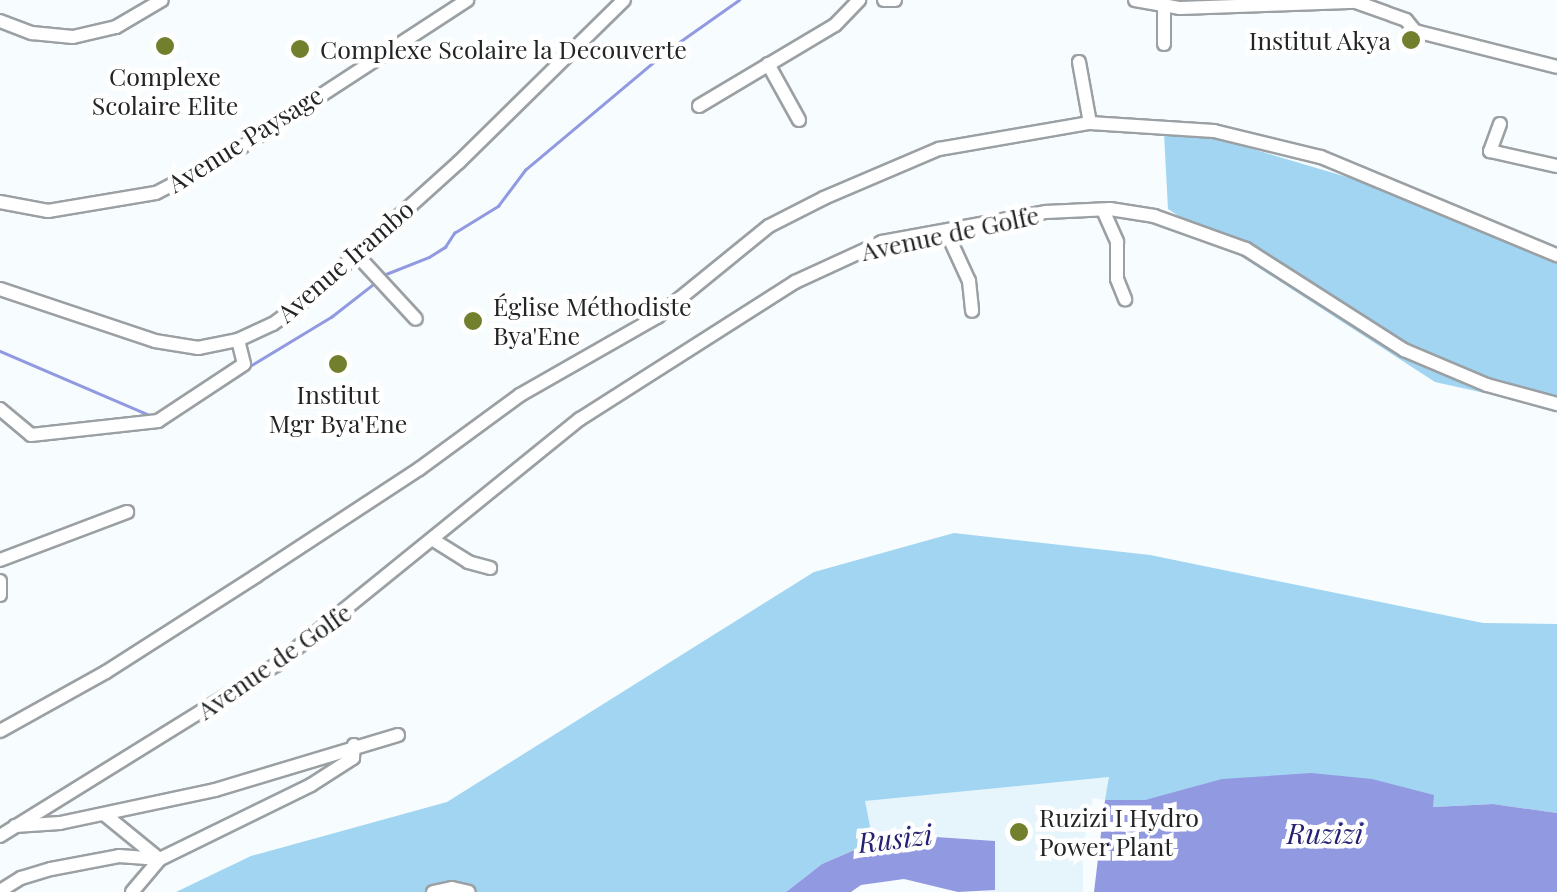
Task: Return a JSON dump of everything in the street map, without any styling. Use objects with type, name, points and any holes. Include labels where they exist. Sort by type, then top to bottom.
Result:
[{"type":"street","points":[[0,21],[32,33],[73,37],[116,27],[162,0]]},
{"type":"street","name":"Avenue Paysage","points":[[0,202],[48,211],[156,193],[231,154],[467,0]]},
{"type":"street","name":"Avenue Irambo","points":[[0,289],[167,343],[205,348],[238,340],[292,311],[459,162],[624,0]]},
{"type":"street","points":[[699,106],[835,25],[858,0]]},
{"type":"street","points":[[884,0],[894,0]]},
{"type":"street","points":[[1136,0],[1164,6],[1246,8],[1356,2],[1406,20],[1416,31],[1557,67]]},
{"type":"street","points":[[1164,6],[1164,44]]},
{"type":"street","points":[[1079,62],[1090,123]]},
{"type":"street","points":[[768,64],[798,120]]},
{"type":"street","points":[[0,731],[106,672],[256,576],[419,468],[520,394],[657,317],[768,226],[940,149],[1090,123],[1214,131],[1321,157],[1557,255]]},
{"type":"street","points":[[1500,124],[1490,151],[1557,166]]},
{"type":"street","points":[[1103,210],[1117,242],[1117,279],[1126,299]]},
{"type":"street","name":"Avenue de Golfe","points":[[0,836],[236,693],[435,541],[548,441],[772,296],[855,250],[1046,212],[1103,210],[1154,216],[1226,239],[1272,263],[1404,350],[1487,385],[1557,404]]},
{"type":"street","points":[[946,231],[969,281],[972,311]]},
{"type":"street","points":[[356,254],[416,319]]},
{"type":"street","points":[[0,410],[31,436],[162,419],[244,364],[238,340]]},
{"type":"street","points":[[0,560],[127,512]]},
{"type":"street","points":[[435,541],[468,562],[490,568]]},
{"type":"street","points":[[0,581],[0,594]]},
{"type":"street","points":[[16,826],[30,829],[215,790],[354,745],[398,735]]},
{"type":"street","points":[[132,892],[160,859],[310,785],[352,758],[354,745]]},
{"type":"street","points":[[104,814],[160,859]]},
{"type":"street","points":[[0,891],[21,878],[51,868],[119,856],[160,859]]},
{"type":"street","points":[[432,892],[452,888],[469,892]]},
{"type":"shaded area","points":[[1164,133],[1209,136],[1357,180],[1557,259],[1557,409],[1435,382],[1168,209]]},
{"type":"shaded area","points":[[954,533],[1150,555],[1483,623],[1557,624],[1557,813],[1493,804],[1432,807],[1433,795],[1403,789],[1180,792],[1145,800],[1105,800],[1109,777],[865,801],[873,842],[822,864],[786,892],[176,892],[251,856],[447,802],[814,572]]},
{"type":"shaded area","points":[[1110,777],[1105,800],[1093,798],[1083,846],[1083,892],[981,892],[995,890],[995,841],[936,837],[873,842],[864,801]]},
{"type":"water","name":"Ruzizi","points":[[1311,773],[1372,779],[1434,795],[1433,807],[1493,804],[1557,813],[1557,892],[1094,892],[1105,800],[1145,800],[1222,779]]},
{"type":"water","points":[[936,837],[995,841],[995,890],[958,892],[904,879],[861,885],[851,892],[786,892],[822,864],[873,842]]},
{"type":"waterway","points":[[386,274],[429,257],[445,247],[454,233],[498,206],[525,170],[668,50],[739,0]]},
{"type":"waterway","points":[[250,366],[331,317],[376,282]]},
{"type":"waterway","points":[[0,351],[152,416]]},
{"type":"waterway","points":[[196,403],[244,372]]},
{"type":"place","name":"Institut Akya","points":[[1411,40]]},
{"type":"place","name":"Complexe Scolaire Elite","points":[[165,46]]},
{"type":"place","name":"Complexe Scolaire la Decouverte","points":[[300,49]]},
{"type":"place","name":"Église Méthodiste Bya'Ene","points":[[473,321]]},
{"type":"place","name":"Institut Mgr Bya'Ene","points":[[338,364]]},
{"type":"place","name":"Ruzizi I Hydro Power Plant","points":[[1019,832]]},
{"type":"water label","name":"Rusizi","points":[[895,838]]}]
